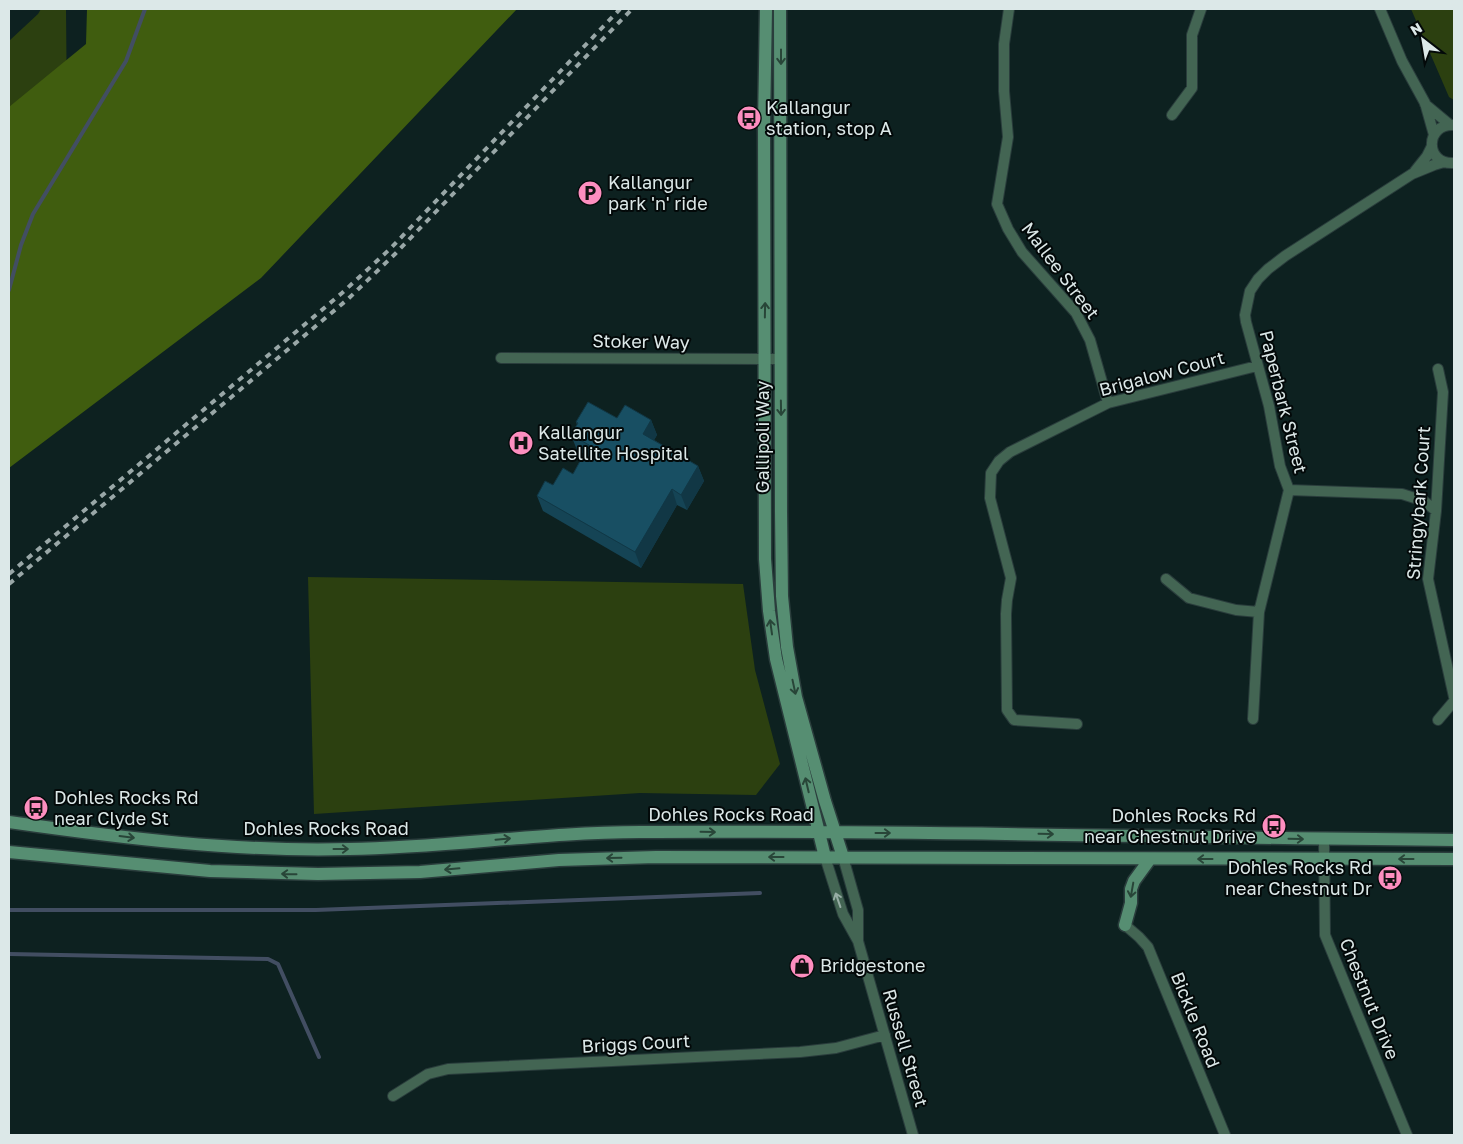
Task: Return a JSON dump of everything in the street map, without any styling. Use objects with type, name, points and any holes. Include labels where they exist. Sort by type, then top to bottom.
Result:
[{"type":"main road","name":"Gallipoli Way","points":[[766,9],[764,123],[765,559],[769,611],[781,683],[802,758],[825,857]]},
{"type":"main road","name":"Gallipoli Way","points":[[780,9],[781,569],[787,648],[796,697],[843,857]]},
{"type":"main road","name":"Dohles Rocks Road","points":[[9,822],[158,841],[302,849],[395,848],[544,836],[632,832],[835,832],[1454,840]]},
{"type":"main road","points":[[9,852],[210,871],[318,874],[420,872],[608,858],[1454,859]]},
{"type":"main road","points":[[1125,925],[1131,903],[1131,888],[1150,859]]},
{"type":"street","name":"Mallee Street","points":[[1010,9],[1004,44],[1004,91],[1008,137],[997,204],[1022,252],[1076,313],[1090,340],[1108,403]]},
{"type":"street","points":[[1172,115],[1192,88],[1192,35],[1201,9]]},
{"type":"street","points":[[1380,9],[1402,62],[1425,103],[1434,135],[1432,146],[1436,156],[1449,162]]},
{"type":"street","points":[[1425,103],[1452,124]]},
{"type":"street","points":[[1434,135],[1442,127],[1452,124]]},
{"type":"street","name":"Paperbark Street","points":[[1412,174],[1427,156],[1432,146]]},
{"type":"street","name":"Paperbark Street","points":[[1253,719],[1259,612],[1289,490],[1280,466],[1269,406],[1246,322],[1245,315],[1250,291],[1268,269],[1293,251],[1412,174],[1434,165],[1449,162]]},
{"type":"street","name":"Stoker Way","points":[[501,358],[781,359]]},
{"type":"street","name":"Brigalow Court","points":[[1077,724],[1014,720],[1007,710],[1007,607],[1011,578],[990,498],[991,474],[999,461],[1010,452],[1108,403],[1257,366]]},
{"type":"street","name":"Stringybark Court","points":[[1438,369],[1443,392],[1436,511],[1428,579],[1454,699],[1438,720]]},
{"type":"street","points":[[1289,490],[1402,494],[1424,501],[1436,511]]},
{"type":"street","points":[[1166,579],[1189,598],[1236,610],[1259,612]]},
{"type":"street","name":"Chestnut Drive","points":[[1324,839],[1326,935],[1407,1135]]},
{"type":"street","name":"Russell Street","points":[[825,857],[843,914],[858,941],[913,1135]]},
{"type":"street","name":"Russell Street","points":[[843,857],[858,910],[858,941]]},
{"type":"street","name":"Bickle Road","points":[[1125,925],[1148,947],[1225,1135]]},
{"type":"street","name":"Briggs Court","points":[[393,1096],[428,1074],[448,1069],[800,1052],[836,1048],[884,1035]]},
{"type":"green space","points":[[41,9],[66,9],[68,222],[9,223],[9,41]]},
{"type":"green space","points":[[87,9],[517,9],[261,278],[9,468],[9,107],[86,44]]},
{"type":"green space","points":[[1411,9],[1454,9],[1454,100],[1449,97]]},
{"type":"green space","points":[[308,577],[743,584],[755,670],[780,764],[756,795],[640,793],[314,814]]},
{"type":"building","points":[[588,402],[617,418],[625,405],[651,420],[643,434],[698,466],[681,495],[672,489],[635,552],[537,496],[545,481],[553,485],[563,468],[573,474],[589,445],[571,435],[578,423],[576,422]]},
{"type":"waterway","points":[[9,290],[21,245],[33,214],[126,61],[145,9]]},
{"type":"waterway","points":[[9,910],[316,910],[760,893]]},
{"type":"waterway","points":[[9,954],[268,959],[278,964],[319,1057]]},
{"type":"railway","points":[[9,574],[342,293],[391,248],[620,9]]},
{"type":"railway","points":[[9,584],[348,299],[395,254],[632,9]]},
{"type":"place","name":"Kallangur station, stop A","points":[[749,118]]},
{"type":"place","name":"Kallangur park 'n' ride","points":[[590,193]]},
{"type":"place","name":"Kallangur Satellite Hospital","points":[[521,443]]},
{"type":"place","name":"Dohles Rocks Rd near Clyde St","points":[[36,808]]},
{"type":"place","name":"Dohles Rocks Rd near Chestnut Drive","points":[[1274,826]]},
{"type":"place","name":"Dohles Rocks Rd near Chestnut Dr","points":[[1390,878]]},
{"type":"place","name":"Bridgestone","points":[[802,966]]}]
